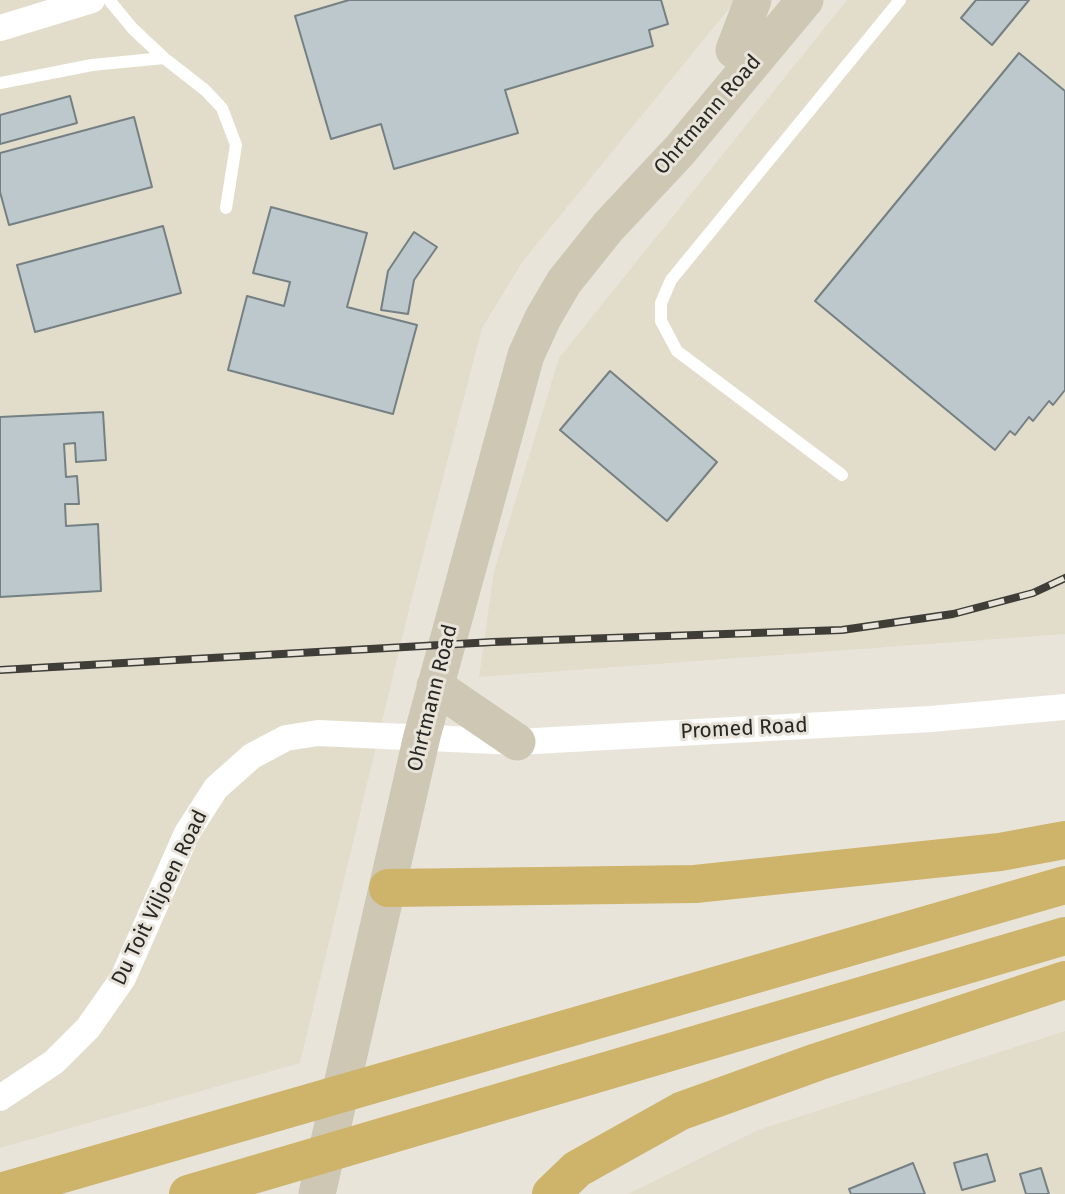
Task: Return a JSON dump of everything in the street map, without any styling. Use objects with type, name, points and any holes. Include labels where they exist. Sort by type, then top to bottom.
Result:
[{"type":"highway","points":[[388,888],[695,884],[1000,852],[1065,839]]},
{"type":"highway","points":[[0,1192],[1065,886]]},
{"type":"highway","points":[[188,1194],[1065,936]]},
{"type":"highway","points":[[551,1194],[577,1169],[681,1111],[817,1062],[1065,980]]},
{"type":"main road","points":[[734,50],[753,0]]},
{"type":"main road","name":"Ohrtmann Road","points":[[608,227],[690,105],[777,0]]},
{"type":"main road","name":"Ohrtmann Road","points":[[317,1194],[422,737],[526,355],[564,282],[608,227],[680,150],[805,0]]},
{"type":"main road","points":[[438,674],[517,742]]},
{"type":"street","points":[[0,28],[92,0]]},
{"type":"street","name":"Promed Road","points":[[422,737],[517,742],[917,719],[1065,707]]},
{"type":"street","name":"Du Toit Viljoen Road","points":[[0,1098],[54,1062],[88,1028],[123,978],[187,833],[216,788],[253,756],[286,738],[318,733],[422,737]]},
{"type":"lane","points":[[109,0],[133,29],[205,90],[222,108],[236,145],[226,208]]},
{"type":"lane","points":[[842,475],[677,351],[661,321],[661,303],[671,281],[900,0]]},
{"type":"lane","points":[[0,83],[92,65],[164,58]]},
{"type":"shaded area","points":[[0,0],[736,0],[523,261],[482,328],[410,605],[300,1063],[0,1148]]},
{"type":"shaded area","points":[[847,0],[1065,0],[1065,634],[479,677],[494,571],[559,358]]},
{"type":"shaded area","points":[[1065,1031],[1065,1194],[628,1194],[758,1130]]},
{"type":"building","points":[[349,0],[661,0],[668,24],[649,30],[653,46],[505,90],[518,133],[394,169],[381,124],[331,139],[295,16]]},
{"type":"building","points":[[976,0],[1029,0],[992,45],[961,18]]},
{"type":"building","points":[[1019,53],[1065,91],[1065,390],[1053,405],[1049,401],[1033,421],[1029,417],[1015,435],[1010,431],[995,450],[815,301]]},
{"type":"building","points":[[70,96],[77,123],[0,144],[0,115]]},
{"type":"building","points":[[134,117],[152,187],[9,225],[0,192],[0,153]]},
{"type":"building","points":[[271,207],[367,233],[347,307],[417,325],[393,414],[228,370],[247,296],[284,306],[290,282],[253,273]]},
{"type":"building","points":[[163,226],[181,293],[35,332],[17,265]]},
{"type":"building","points":[[414,232],[437,247],[414,280],[408,314],[381,310],[388,271]]},
{"type":"building","points":[[610,371],[717,462],[667,521],[560,430]]},
{"type":"building","points":[[103,412],[106,460],[76,462],[75,443],[64,444],[66,477],[77,476],[79,504],[65,504],[66,526],[98,524],[101,591],[0,597],[0,417]]},
{"type":"building","points":[[987,1154],[995,1181],[962,1190],[954,1163]]},
{"type":"building","points":[[913,1163],[925,1194],[851,1194],[849,1189]]},
{"type":"building","points":[[1041,1168],[1049,1194],[1026,1194],[1020,1174]]},
{"type":"railway","points":[[0,670],[493,642],[842,630],[953,614],[1033,593],[1065,578]]}]
